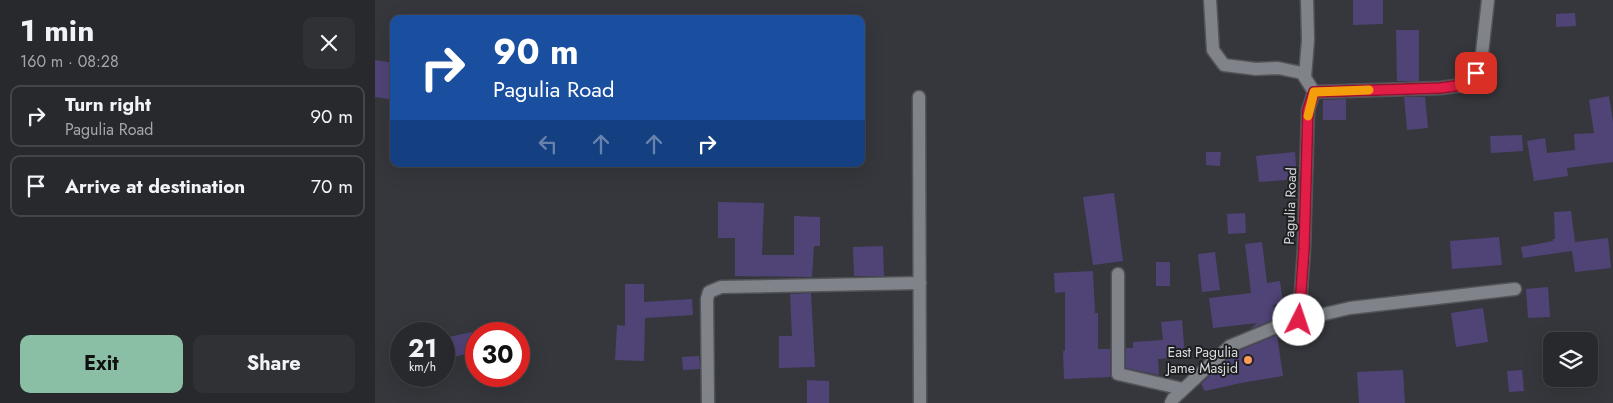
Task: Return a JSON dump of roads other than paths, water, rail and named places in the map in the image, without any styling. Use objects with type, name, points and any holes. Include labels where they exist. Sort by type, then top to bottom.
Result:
[{"type":"street","points":[[1209,0],[1213,50],[1225,65],[1256,69],[1278,68],[1302,72],[1314,92],[1440,88],[1470,84],[1481,62],[1488,0]]},
{"type":"street","points":[[1305,77],[1308,40],[1307,0]]},
{"type":"street","name":"Pagulia Road","points":[[1299,320],[1304,249],[1308,110],[1314,92]]},
{"type":"street","points":[[919,97],[920,403]]},
{"type":"street","points":[[1118,274],[1118,374],[1183,389]]},
{"type":"street","points":[[708,403],[707,299],[709,292],[721,288],[920,284]]},
{"type":"street","points":[[1171,403],[1183,389],[1230,346],[1276,327],[1350,308],[1515,288]]},
{"type":"place","name":"East Pagulia Jame Masjid","points":[[1248,360]]}]
